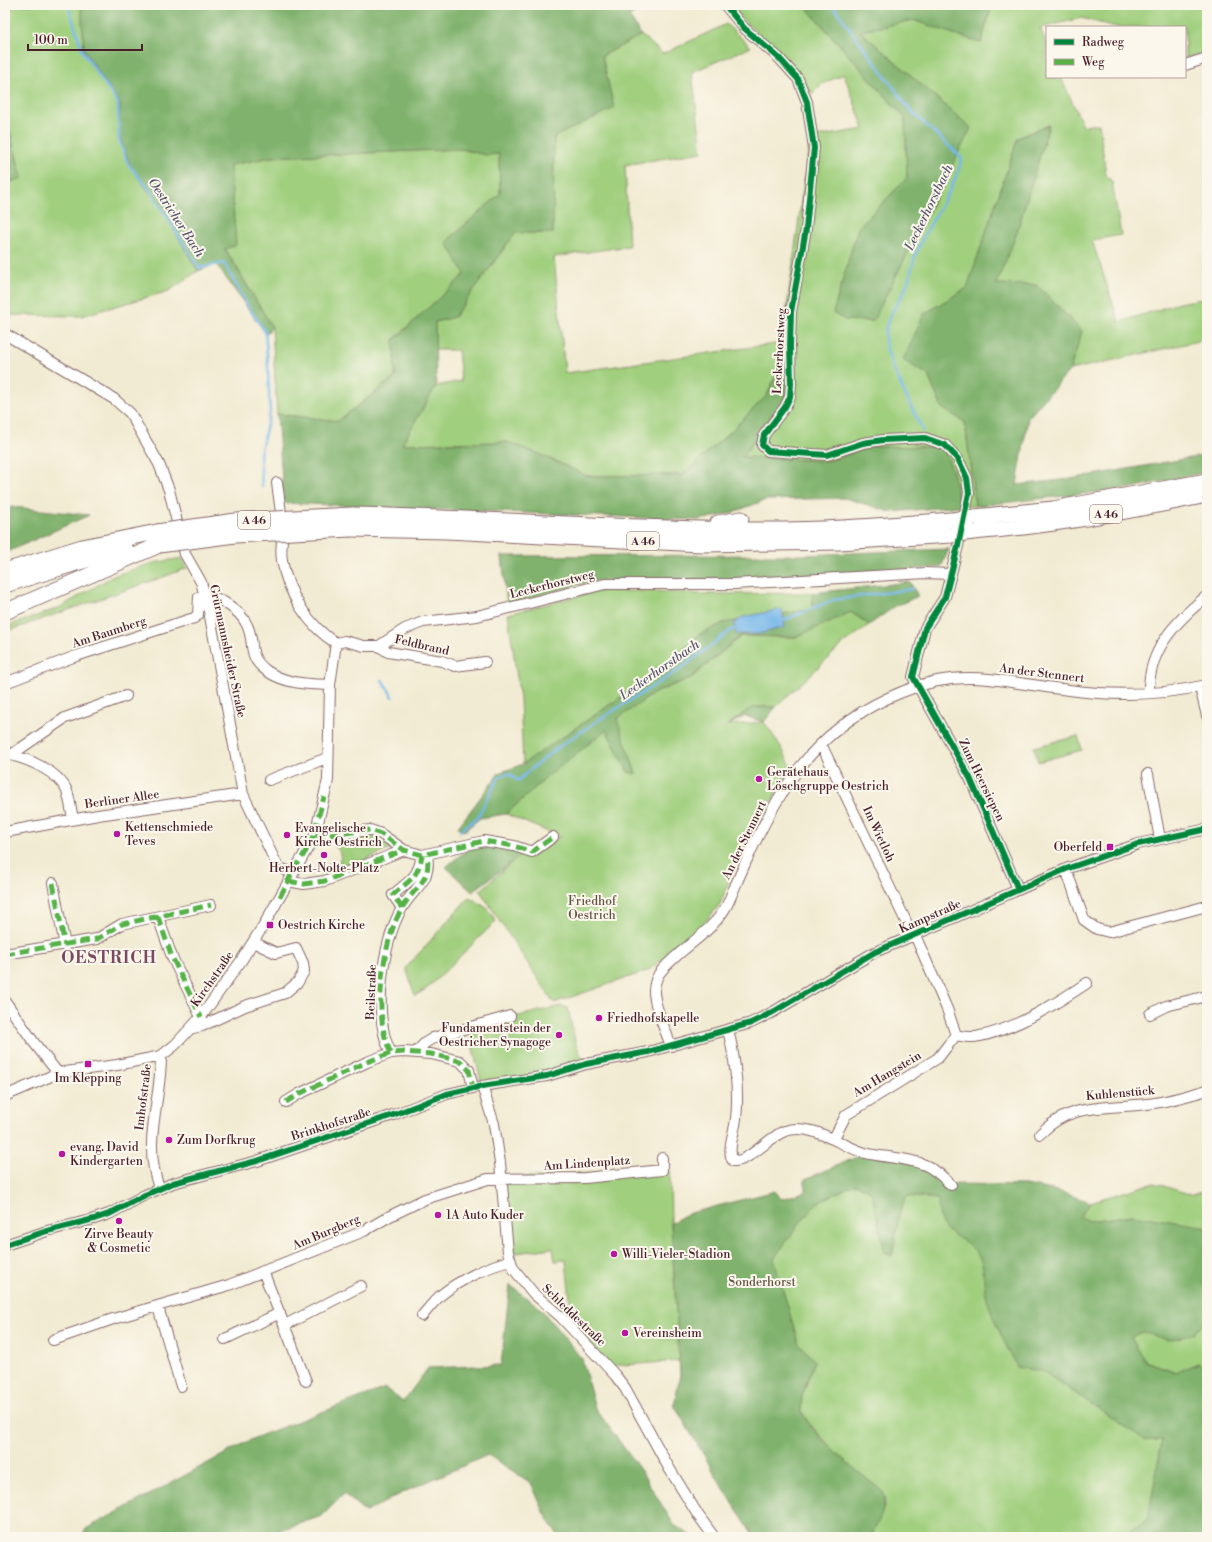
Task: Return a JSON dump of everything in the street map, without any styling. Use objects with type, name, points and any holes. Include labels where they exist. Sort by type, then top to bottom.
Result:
[{"type":"highway","name":"A 46","points":[[351,522],[421,516],[666,528],[757,530],[834,529],[952,520],[1053,509],[1207,481]]},
{"type":"highway","name":"A 46","points":[[5,585],[158,538],[236,521],[351,522],[447,531],[701,544],[839,542],[1005,530],[1207,495]]},
{"type":"highway","points":[[880,518],[918,522]]},
{"type":"highway","points":[[666,528],[716,524],[741,519]]},
{"type":"highway","points":[[1005,530],[1043,532]]},
{"type":"highway","name":"A 46","points":[[5,571],[82,547],[158,538]]},
{"type":"highway","points":[[5,612],[158,538]]},
{"type":"street","name":"Leckerhorstweg","points":[[725,5],[744,28],[779,58],[798,79],[807,102],[814,148],[806,229],[791,312],[790,397],[785,407],[764,435],[762,445],[768,451],[812,455],[828,454],[863,443],[883,440],[925,438],[946,445],[958,459],[967,478],[969,493],[945,597],[925,628],[922,638],[913,677],[918,685]]},
{"type":"street","points":[[1186,65],[1207,58]]},
{"type":"street","name":"Grürmannsheider Straße","points":[[5,334],[114,399],[130,413],[159,464],[169,490],[185,554],[201,582],[205,596],[243,794],[278,867],[290,877]]},
{"type":"street","points":[[277,483],[282,529],[282,559],[292,592],[308,620],[326,637],[336,643],[345,641],[364,646],[379,646]]},
{"type":"street","name":"Leckerhorstweg","points":[[379,646],[404,629],[423,622],[477,616],[605,584],[733,584],[926,573],[950,574]]},
{"type":"street","points":[[205,596],[218,598],[241,616],[246,623],[250,634],[252,652],[266,670],[286,680],[330,685]]},
{"type":"street","name":"Am Baumberg","points":[[5,683],[76,656],[194,618],[198,615],[199,597],[205,596]]},
{"type":"street","points":[[1149,692],[1148,678],[1152,661],[1163,640],[1178,622],[1207,596]]},
{"type":"street","name":"Kirchstraße","points":[[5,1096],[58,1073],[117,1066],[161,1056],[193,1028],[253,942],[315,835],[328,780],[327,758],[330,685],[336,643]]},
{"type":"street","name":"Feldbrand","points":[[379,646],[388,652],[442,661],[455,666],[485,662]]},
{"type":"street","name":"An der Stennert","points":[[671,1046],[654,992],[656,981],[661,970],[716,922],[724,910],[753,846],[790,780],[801,764],[836,729],[870,706],[918,685],[942,679],[969,678],[1089,692],[1149,692],[1203,686]]},
{"type":"street","name":"Zum Heersiepen","points":[[918,685],[970,778],[1018,889]]},
{"type":"street","points":[[1203,686],[1207,716]]},
{"type":"street","points":[[8,754],[65,718],[126,696]]},
{"type":"street","name":"Im Wietloh","points":[[821,744],[914,936]]},
{"type":"street","points":[[8,754],[38,765],[56,777],[66,790],[73,819]]},
{"type":"street","points":[[269,780],[327,758]]},
{"type":"street","points":[[1148,774],[1160,839]]},
{"type":"street","name":"Berliner Allee","points":[[5,832],[73,819],[243,794]]},
{"type":"street","name":"Kampstraße","points":[[671,1046],[751,1023],[773,1012],[867,957],[1066,869],[1138,844],[1207,829]]},
{"type":"street","points":[[315,835],[321,836],[370,830],[381,834],[404,850],[427,855],[484,841],[514,846],[532,852],[553,837]]},
{"type":"street","points":[[290,877],[304,884],[325,881],[404,850]]},
{"type":"street","points":[[402,908],[393,896],[417,874],[427,855]]},
{"type":"street","name":"Beilstraße","points":[[391,1053],[385,1042],[383,1029],[382,991],[387,945],[402,908],[426,876],[428,863],[427,855]]},
{"type":"street","points":[[1066,869],[1084,920],[1097,929],[1109,932],[1207,906]]},
{"type":"street","points":[[53,883],[64,946]]},
{"type":"street","points":[[5,954],[64,946],[97,939],[122,924],[211,905]]},
{"type":"street","points":[[158,917],[172,957],[201,1017]]},
{"type":"street","points":[[914,936],[947,1009],[956,1035],[979,1037],[996,1032],[1030,1017],[1087,983]]},
{"type":"street","points":[[193,1028],[202,1026],[246,1006],[285,993],[302,976],[304,971],[303,963],[296,948],[276,953],[253,942]]},
{"type":"street","points":[[1150,1014],[1166,1006],[1207,996]]},
{"type":"street","points":[[5,1001],[35,1044],[58,1073]]},
{"type":"street","points":[[416,1052],[425,1043],[433,1038],[510,1016]]},
{"type":"street","points":[[728,1030],[733,1054],[737,1114],[731,1150],[731,1157],[733,1161],[737,1162],[778,1135],[790,1130],[819,1133],[834,1138],[864,1152],[926,1165],[937,1172],[951,1185]]},
{"type":"street","name":"Am Hangstein","points":[[834,1138],[846,1115],[933,1062],[956,1035]]},
{"type":"street","name":"Brinkhofstraße","points":[[5,1245],[109,1214],[159,1188],[257,1161],[393,1115],[447,1094],[477,1087],[535,1079],[586,1064],[671,1046]]},
{"type":"street","points":[[286,1102],[298,1094],[391,1053],[416,1052],[460,1061],[469,1070],[477,1087]]},
{"type":"street","name":"Imhofstraße","points":[[159,1188],[152,1165],[151,1144],[161,1056]]},
{"type":"street","name":"Schleddestraße","points":[[477,1087],[494,1124],[502,1177],[510,1261],[513,1268],[525,1285],[561,1317],[615,1375],[625,1388],[669,1468],[698,1515],[714,1537]]},
{"type":"street","name":"Kuhlenstück","points":[[1040,1134],[1051,1122],[1072,1112],[1086,1109],[1162,1102],[1207,1090]]},
{"type":"street","name":"Am Lindenplatz","points":[[502,1177],[535,1180],[585,1178],[640,1173],[662,1170],[662,1158]]},
{"type":"street","name":"Am Burgberg","points":[[52,1340],[98,1323],[158,1307],[229,1285],[364,1231],[390,1216],[426,1199],[488,1179],[502,1177]]},
{"type":"street","points":[[422,1316],[440,1296],[459,1283],[499,1263],[510,1261]]},
{"type":"street","points":[[263,1271],[306,1381]]},
{"type":"street","points":[[285,1325],[361,1286]]},
{"type":"street","points":[[158,1307],[181,1386]]},
{"type":"street","points":[[226,1339],[280,1313]]},
{"type":"green space","points":[[19,5],[81,5],[84,50],[120,104],[119,135],[131,168],[160,206],[198,271],[169,291],[81,316],[5,315],[5,184],[22,177],[5,113],[5,10]]},
{"type":"green space","points":[[81,5],[648,5],[629,16],[641,35],[602,56],[614,108],[554,137],[553,233],[515,233],[454,317],[435,322],[436,386],[402,444],[507,442],[539,454],[588,476],[682,475],[731,431],[767,395],[777,374],[782,354],[787,354],[788,378],[784,401],[742,457],[828,461],[871,446],[943,447],[953,472],[960,506],[891,512],[845,498],[766,500],[725,515],[698,520],[284,503],[277,414],[338,421],[395,377],[394,340],[465,274],[446,242],[500,194],[499,154],[486,155],[461,149],[272,157],[230,165],[236,245],[225,249],[272,327],[266,334],[216,264],[198,271],[160,206],[131,168],[119,135],[120,104],[84,50]]},
{"type":"green space","points":[[731,5],[804,5],[905,118],[907,178],[858,228],[833,313],[846,320],[873,321],[971,128],[860,31],[913,20],[981,43],[992,5],[1207,5],[1207,52],[1186,58],[1186,26],[1112,26],[1081,18],[1040,28],[1046,42],[1046,78],[1061,78],[1083,126],[1099,124],[1106,175],[1112,182],[1121,235],[1092,240],[1119,322],[1179,303],[1207,298],[1207,339],[1070,370],[1082,331],[996,284],[1016,235],[1049,125],[1018,138],[967,288],[924,314],[928,375],[942,408],[965,422],[975,506],[960,506],[953,472],[871,446],[828,461],[742,457],[784,401],[782,354],[777,374],[767,395],[731,431],[682,475],[588,476],[539,454],[507,442],[402,444],[436,386],[461,381],[458,350],[435,350],[435,322],[454,317],[515,233],[553,233],[554,137],[614,108],[602,56],[641,35],[663,54],[726,24],[751,47],[692,72],[702,152],[625,165],[629,246],[554,257],[565,373],[782,343],[810,138],[864,129],[844,74],[822,84],[812,94],[787,61],[741,18]]},
{"type":"green space","points":[[804,5],[992,5],[981,43],[913,20],[860,31],[971,128],[873,321],[845,320],[833,313],[858,228],[907,178],[905,118]]},
{"type":"green space","points":[[5,113],[22,178],[5,184]]},
{"type":"green space","points":[[1049,125],[1016,235],[996,284],[1037,285],[1082,331],[1070,370],[1028,418],[1017,485],[1070,479],[1207,455],[1207,472],[1126,489],[975,506],[965,422],[942,408],[928,375],[903,360],[924,314],[967,288],[1018,138]]},
{"type":"green space","points":[[461,149],[486,155],[499,154],[500,194],[446,242],[466,274],[394,339],[395,377],[338,421],[277,414],[272,327],[225,248],[236,245],[229,165],[272,157]]},
{"type":"green space","points":[[13,507],[89,515],[5,553],[5,509]]},
{"type":"green space","points":[[949,549],[941,567],[772,580],[666,579],[592,581],[507,605],[502,556],[802,555]]},
{"type":"green space","points":[[182,558],[187,568],[5,632],[5,627],[59,608],[113,576],[153,563]]},
{"type":"green space","points":[[910,582],[918,596],[894,607],[869,625],[851,612],[796,637],[740,636],[691,678],[656,692],[617,719],[636,774],[628,772],[606,730],[547,777],[506,814],[480,818],[464,831],[458,827],[499,773],[523,764],[668,665],[697,636],[723,623],[813,609],[812,593]]},
{"type":"green space","points":[[598,591],[655,591],[704,594],[812,593],[814,609],[723,623],[697,636],[668,665],[523,764],[520,699],[508,614]]},
{"type":"green space","name":"Friedhof Oestrich","points":[[851,612],[869,625],[842,645],[776,707],[752,707],[728,725],[764,722],[781,747],[791,766],[736,865],[720,904],[696,934],[647,971],[554,1003],[480,891],[521,854],[560,837],[506,814],[547,777],[606,729],[628,772],[636,773],[616,719],[656,692],[691,678],[741,636],[796,637]]},
{"type":"green space","points":[[752,707],[776,707],[764,722],[745,716],[727,726]]},
{"type":"green space","points":[[1078,736],[1082,750],[1038,762],[1034,747]]},
{"type":"green space","points":[[371,833],[393,848],[325,876],[319,873],[327,865],[340,861],[341,858],[339,852],[329,838]]},
{"type":"green space","points":[[486,844],[524,853],[472,892],[446,867],[465,851]]},
{"type":"green space","points":[[469,897],[487,908],[496,921],[429,987],[415,996],[406,968]]},
{"type":"green space","points":[[561,1006],[568,1008],[576,1045],[585,1064],[482,1086],[468,1028]]},
{"type":"green space","name":"Sonderhorst","points":[[864,1154],[913,1162],[952,1184],[1025,1185],[1058,1191],[1090,1202],[1080,1217],[1090,1221],[1133,1215],[1207,1227],[1207,1318],[1194,1334],[1168,1340],[1142,1332],[1131,1337],[1145,1361],[1176,1372],[1199,1363],[1207,1370],[1207,1537],[1120,1537],[1148,1519],[1162,1440],[1145,1440],[1044,1372],[1017,1367],[990,1310],[985,1290],[983,1268],[980,1259],[971,1247],[946,1229],[942,1223],[939,1213],[938,1199],[907,1196],[900,1211],[892,1256],[885,1253],[872,1194],[868,1189],[855,1184],[817,1203],[798,1225],[774,1259],[798,1342],[815,1361],[802,1396],[801,1408],[804,1417],[823,1440],[882,1491],[884,1497],[883,1508],[871,1537],[754,1537],[674,1405],[680,1375],[671,1223],[687,1214],[775,1191],[781,1199],[805,1192],[805,1179]]},
{"type":"green space","points":[[857,1160],[907,1196],[939,1199],[963,1185],[993,1186],[1038,1238],[1133,1215],[1090,1221],[1079,1217],[1090,1202],[1154,1183],[1192,1195],[1207,1190],[1207,1227],[1202,1226],[1207,1229],[1207,1370],[1198,1363],[1177,1372],[1145,1361],[1143,1358],[1207,1537],[1138,1537],[1144,1522],[1120,1537],[871,1537],[885,1504],[882,1491],[843,1460],[808,1422],[801,1409],[802,1396],[815,1361],[800,1397],[800,1416],[863,1537],[677,1221],[780,1202],[807,1193]],"holes":[[[1053,1378],[1158,1440],[1146,1440]]]},
{"type":"green space","points":[[663,1170],[670,1172],[671,1223],[679,1361],[610,1366],[563,1317],[571,1311],[566,1260],[555,1261],[553,1248],[509,1254],[502,1178]]},
{"type":"green space","points":[[510,1285],[540,1308],[582,1359],[595,1408],[641,1471],[674,1525],[693,1537],[559,1537],[544,1512],[531,1483],[488,1455],[406,1491],[366,1512],[344,1494],[322,1516],[269,1534],[268,1537],[82,1537],[86,1529],[254,1438],[385,1388],[403,1402],[428,1368],[501,1365]]},
{"type":"water","points":[[782,609],[785,627],[759,634],[736,634],[734,623],[743,617]]},
{"type":"waterway","name":"Oestricher Bach","points":[[68,5],[83,52],[118,103],[119,139],[128,164],[149,189],[199,268],[224,263],[251,311],[265,331],[270,412],[260,454],[262,487]]},
{"type":"waterway","name":"Leckerhorstbach","points":[[828,5],[836,10],[910,110],[962,158],[948,194],[922,239],[907,284],[889,319],[885,331],[885,338],[890,359],[923,431]]},
{"type":"waterway","name":"Leckerhorstbach","points":[[782,621],[833,600],[912,589]]},
{"type":"waterway","name":"Leckerhorstbach","points":[[460,831],[477,818],[499,777],[505,774],[510,774],[519,780],[537,764],[597,721],[680,669],[731,630],[737,628]]},
{"type":"waterway","name":"Oestricher Bach","points":[[382,680],[393,697]]},
{"type":"marked path","points":[[280,897],[292,873],[311,843],[324,797]]},
{"type":"marked path","points":[[315,835],[321,836],[370,830],[381,834],[404,850],[422,855],[484,841],[514,846],[532,852],[553,837]]},
{"type":"marked path","points":[[288,881],[304,884],[325,881],[404,850]]},
{"type":"marked path","points":[[402,908],[393,895],[415,874],[422,855]]},
{"type":"marked path","points":[[391,1053],[385,1038],[382,1020],[381,1000],[385,959],[389,940],[402,908],[421,884],[427,872],[427,855]]},
{"type":"marked path","points":[[278,867],[292,873]]},
{"type":"marked path","points":[[53,883],[65,946]]},
{"type":"marked path","points":[[5,954],[97,939],[122,924],[211,905]]},
{"type":"marked path","points":[[158,917],[172,957],[201,1017]]},
{"type":"marked path","points":[[286,1102],[299,1094],[367,1062],[391,1053],[404,1052],[431,1054],[460,1061],[469,1070],[473,1088]]},
{"type":"cycle path","points":[[725,5],[744,28],[779,58],[798,79],[807,102],[814,148],[806,229],[791,312],[790,397],[785,407],[764,435],[762,445],[768,451],[827,455],[863,443],[883,440],[925,438],[945,445],[958,459],[967,478],[969,493],[945,597],[925,628],[913,677],[970,778],[1018,889]]},
{"type":"cycle path","points":[[5,1245],[47,1231],[109,1214],[145,1195],[173,1183],[257,1161],[393,1115],[447,1094],[482,1086],[547,1076],[586,1064],[648,1052],[751,1023],[773,1012],[875,952],[1066,869],[1138,844],[1207,829]]},
{"type":"place","name":"Gerätehaus Löschgruppe Oestrich","points":[[759,779]]},
{"type":"place","name":"Kettenschmiede Teves","points":[[117,834]]},
{"type":"place","name":"Evangelische Kirche Oestrich","points":[[287,835]]},
{"type":"place","name":"Oberfeld","points":[[1110,847]]},
{"type":"place","name":"Herbert-Nolte-Platz","points":[[324,855]]},
{"type":"place","name":"Oestrich Kirche","points":[[270,925]]},
{"type":"place","name":"Friedhofskapelle","points":[[599,1018]]},
{"type":"place","name":"Fundamentstein der Oestricher Synagoge","points":[[559,1035]]},
{"type":"place","name":"Im Klepping","points":[[88,1064]]},
{"type":"place","name":"Zum Dorfkrug","points":[[169,1140]]},
{"type":"place","name":"evang. David Kindergarten","points":[[62,1154]]},
{"type":"place","name":"1A Auto Kuder","points":[[438,1215]]},
{"type":"place","name":"Zirve Beauty & Cosmetic","points":[[119,1221]]},
{"type":"place","name":"Willi-Vieler-Stadion","points":[[614,1254]]},
{"type":"place","name":"Vereinsheim","points":[[625,1333]]},
{"type":"district","name":"OESTRICH","points":[[109,957]]}]
